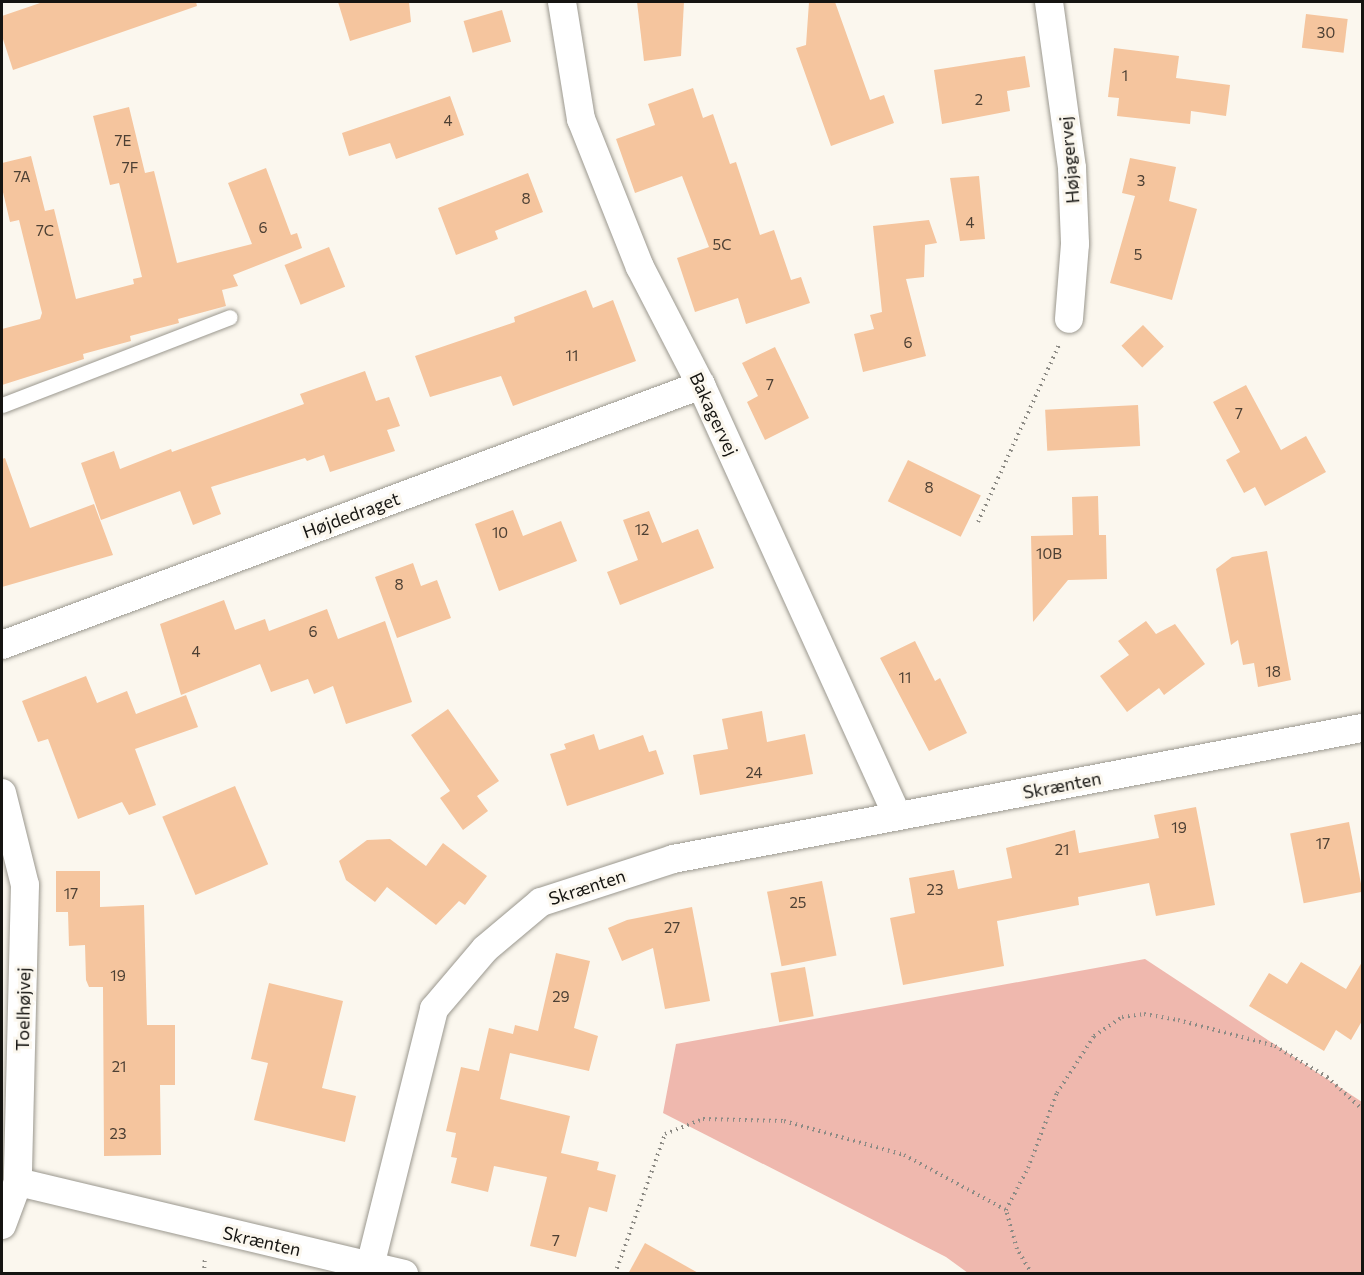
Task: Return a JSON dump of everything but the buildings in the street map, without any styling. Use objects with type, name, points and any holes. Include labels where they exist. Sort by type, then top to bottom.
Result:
[{"type":"street","name":"Bakagervej","points":[[562,2],[581,119],[640,267],[701,385],[897,816]]},
{"type":"street","name":"Højagervej","points":[[1049,2],[1072,168],[1075,244],[1069,319]]},
{"type":"street","name":"Højdedraget","points":[[2,645],[701,385]]},
{"type":"street","name":"Skrænten","points":[[18,1182],[370,1266],[434,1009],[485,949],[541,902],[673,859],[1362,728]]},
{"type":"street","name":"Toelhøjvej","points":[[2,794],[25,885],[13,980],[18,1182],[2,1225]]},
{"type":"street","points":[[370,1266],[404,1274]]},
{"type":"lane","points":[[2,405],[230,317]]},
{"type":"path","points":[[978,522],[1038,398],[1069,319]]},
{"type":"path","points":[[1032,1274],[1017,1250],[1006,1210],[1028,1168],[1057,1093],[1094,1036],[1122,1017],[1144,1014],[1178,1020],[1275,1046],[1327,1077],[1362,1109]]},
{"type":"path","points":[[615,1274],[665,1134],[703,1119],[784,1121],[904,1155],[1006,1210]]},
{"type":"shaded area","points":[[1145,959],[1362,1102],[1362,1273],[968,1273],[946,1257],[663,1113],[676,1044]]}]
